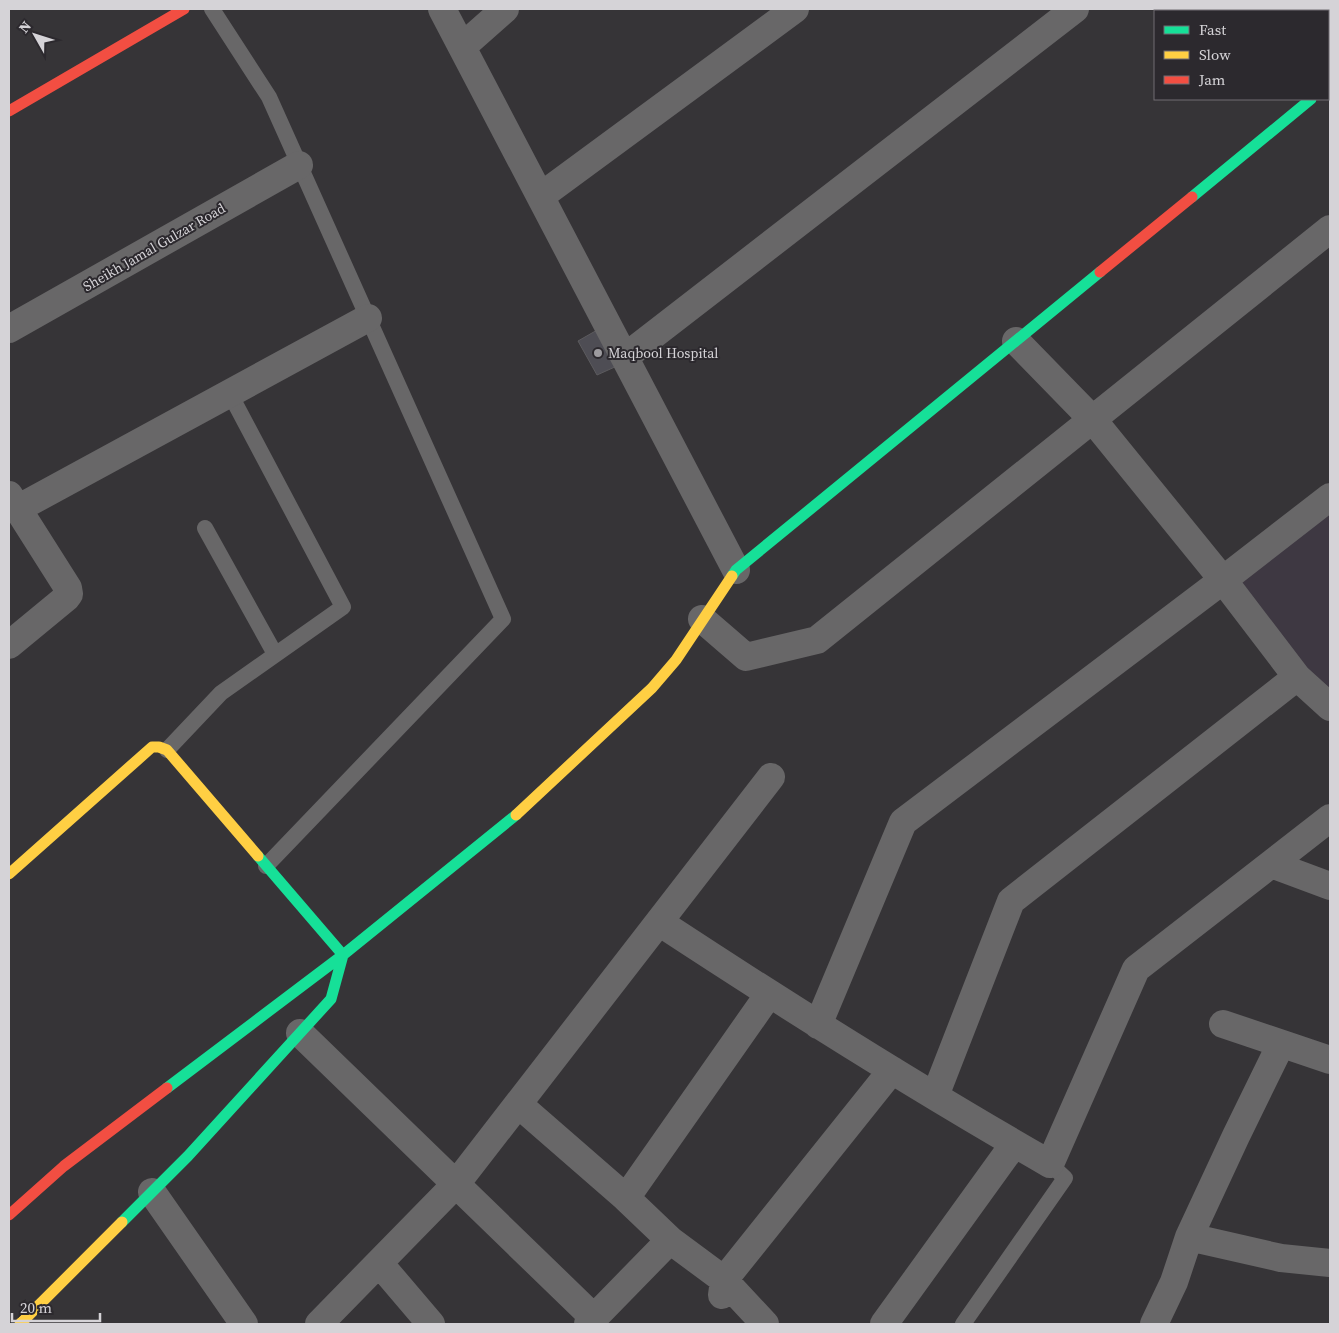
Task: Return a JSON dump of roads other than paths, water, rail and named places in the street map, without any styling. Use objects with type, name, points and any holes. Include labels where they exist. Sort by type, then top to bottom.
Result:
[{"type":"street","points":[[442,9],[542,196],[736,570]]},
{"type":"street","points":[[462,47],[505,9]]},
{"type":"street","points":[[542,196],[794,9]]},
{"type":"street","points":[[9,111],[181,10]]},
{"type":"street","points":[[625,357],[1067,11]]},
{"type":"street","points":[[9,1215],[64,1166],[343,955],[520,813],[652,688],[676,660],[736,570],[1310,100]]},
{"type":"street","name":"Sheikh Jamal Gulzar Road","points":[[9,329],[299,165]]},
{"type":"street","points":[[702,620],[746,657],[816,640],[1330,229]]},
{"type":"street","points":[[9,645],[69,594],[68,588],[13,502],[229,392],[368,318]]},
{"type":"street","points":[[1016,341],[1093,420],[1223,580],[1296,677],[1330,707]]},
{"type":"street","points":[[818,1025],[903,822],[1330,497]]},
{"type":"street","points":[[934,1096],[1011,901],[1296,677]]},
{"type":"street","points":[[9,874],[152,747],[159,747],[167,750],[343,955]]},
{"type":"street","points":[[319,1324],[456,1184],[771,777]]},
{"type":"street","points":[[658,922],[818,1025],[1050,1164],[1136,969],[1330,818]]},
{"type":"street","points":[[1271,864],[1330,886]]},
{"type":"street","points":[[20,1324],[188,1156],[331,999],[343,955]]},
{"type":"street","points":[[626,1198],[769,994]]},
{"type":"street","points":[[1222,1024],[1330,1060]]},
{"type":"street","points":[[300,1033],[456,1184],[591,1321],[670,1240]]},
{"type":"street","points":[[1154,1324],[1174,1282],[1189,1237],[1281,1044]]},
{"type":"street","points":[[723,1288],[892,1070]]},
{"type":"street","points":[[518,1104],[626,1198],[670,1240],[765,1324]]},
{"type":"street","points":[[884,1324],[1014,1144]]},
{"type":"street","points":[[152,1192],[244,1324]]},
{"type":"street","points":[[1189,1237],[1281,1258],[1330,1263]]},
{"type":"street","points":[[379,1263],[431,1324]]},
{"type":"lane","points":[[212,9],[269,97],[503,619],[266,866]]},
{"type":"lane","points":[[167,750],[221,694],[343,606],[229,392]]},
{"type":"lane","points":[[205,528],[275,654]]},
{"type":"lane","points":[[963,1324],[1065,1178],[1050,1164]]},
{"type":"place","name":"Maqbool Hospital","points":[[598,353]]}]
